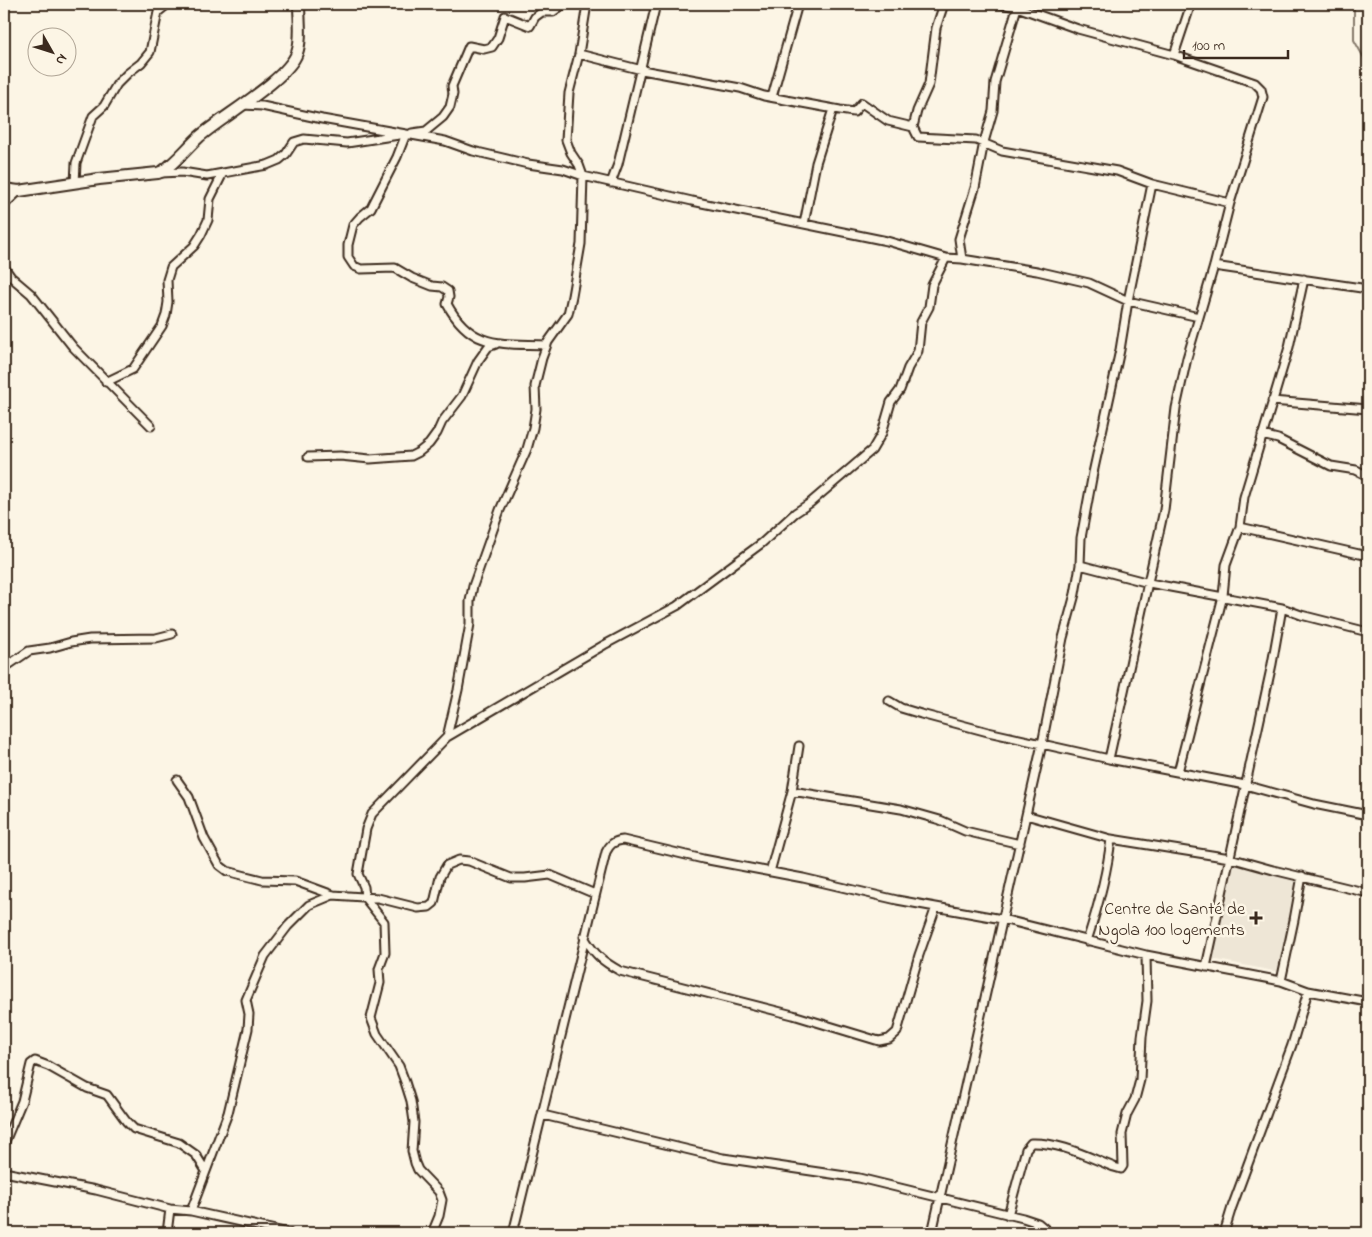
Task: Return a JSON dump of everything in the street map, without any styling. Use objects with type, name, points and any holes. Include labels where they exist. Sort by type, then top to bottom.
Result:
[{"type":"street","points":[[75,183],[76,163],[93,116],[104,106],[117,84],[141,63],[150,52],[158,12],[168,4]]},
{"type":"street","points":[[158,173],[171,165],[199,137],[279,76],[294,58],[299,45],[299,4]]},
{"type":"street","points":[[4,189],[19,192],[158,173],[182,172],[207,176],[267,165],[279,160],[286,154],[294,142],[304,139],[347,143],[426,130],[443,117],[450,108],[453,94],[452,86],[469,46],[484,49],[492,47],[498,38],[505,16],[530,26],[542,12],[553,12],[564,4]]},
{"type":"street","points":[[447,737],[470,624],[470,601],[473,586],[500,510],[527,449],[536,409],[535,386],[542,358],[547,345],[568,314],[572,296],[580,244],[582,176],[579,165],[570,153],[566,140],[569,93],[579,54],[587,5],[578,4]]},
{"type":"street","points":[[611,183],[618,164],[629,114],[642,70],[656,4]]},
{"type":"street","points":[[772,97],[798,4]]},
{"type":"street","points":[[944,4],[936,28],[929,84],[917,111],[913,126],[918,137],[976,140],[1002,151],[1117,171],[1152,184],[1230,202]]},
{"type":"street","points":[[1000,4],[1018,5],[1078,29],[1174,55],[1255,83],[1261,89],[1263,97],[1230,202],[1176,408],[1164,510],[1109,759]]},
{"type":"street","points":[[1174,55],[1191,4]]},
{"type":"street","points":[[962,259],[958,239],[975,188],[984,142],[993,111],[995,82],[1018,5]]},
{"type":"street","points":[[579,54],[642,70],[740,88],[772,97],[833,109],[854,112],[862,104],[888,121],[913,126]]},
{"type":"street","points":[[243,105],[262,106],[445,141],[473,151],[528,164],[563,169],[611,183],[887,241],[946,258],[1036,271],[1089,283],[1128,301],[1199,317]]},
{"type":"street","points":[[804,224],[816,163],[833,109]]},
{"type":"street","points":[[406,134],[397,157],[371,208],[360,216],[353,225],[348,244],[348,257],[354,266],[361,269],[394,268],[432,286],[442,287],[448,291],[447,304],[455,320],[478,338],[498,343],[547,345]]},
{"type":"street","points":[[106,382],[133,369],[162,326],[168,302],[167,280],[171,267],[194,246],[201,235],[208,220],[210,199],[223,173]]},
{"type":"street","points":[[932,1233],[1020,844],[1063,638],[1075,594],[1093,473],[1120,350],[1152,184]]},
{"type":"street","points":[[4,205],[19,192]]},
{"type":"street","points":[[432,1233],[439,1216],[442,1200],[439,1192],[418,1170],[415,1163],[412,1151],[414,1122],[405,1082],[399,1066],[377,1034],[371,1018],[380,983],[379,969],[384,953],[384,922],[364,898],[364,887],[358,874],[366,828],[372,814],[447,737],[604,645],[677,606],[762,543],[795,513],[810,503],[872,450],[882,433],[891,402],[900,390],[908,368],[918,351],[921,322],[929,307],[932,285],[946,258]]},
{"type":"street","points":[[1214,266],[1368,289]]},
{"type":"street","points":[[4,267],[11,277],[31,294],[73,348],[151,426]]},
{"type":"street","points":[[1178,772],[1223,596],[1226,565],[1240,526],[1244,497],[1254,469],[1262,435],[1291,339],[1304,279]]},
{"type":"street","points":[[308,456],[340,456],[370,459],[412,456],[419,452],[429,444],[442,422],[462,396],[478,361],[488,347],[498,343]]},
{"type":"street","points":[[1272,401],[1368,409]]},
{"type":"street","points":[[1262,435],[1278,439],[1332,466],[1356,470],[1368,476]]},
{"type":"street","points":[[1240,526],[1368,556]]},
{"type":"street","points":[[1080,565],[1149,583],[1282,608],[1300,615],[1368,632]]},
{"type":"street","points":[[1206,967],[1272,664],[1282,608]]},
{"type":"street","points":[[4,668],[28,651],[50,648],[71,642],[90,639],[156,638],[172,634]]},
{"type":"street","points":[[889,701],[900,708],[938,720],[1109,759],[1245,785],[1314,804],[1368,815]]},
{"type":"street","points":[[770,872],[792,791],[799,746]]},
{"type":"street","points":[[177,780],[189,798],[204,838],[219,865],[227,870],[262,880],[296,880],[334,895],[378,898],[418,908],[434,903],[440,877],[447,865],[459,860],[469,861],[511,878],[550,875],[595,894]]},
{"type":"street","points":[[792,791],[909,811],[940,820],[965,831],[1020,844]]},
{"type":"street","points":[[1026,815],[1111,839],[1230,858],[1368,893]]},
{"type":"street","points":[[1087,941],[1108,868],[1111,839]]},
{"type":"street","points":[[513,1233],[606,852],[610,844],[623,840],[703,860],[803,878],[897,900],[1002,919],[1146,955],[1281,981],[1308,991],[1368,1002]]},
{"type":"street","points":[[1281,981],[1302,876]]},
{"type":"street","points":[[190,1211],[228,1113],[248,1029],[249,1014],[246,1000],[265,956],[288,926],[309,905],[334,895]]},
{"type":"street","points":[[584,937],[601,960],[620,971],[793,1015],[879,1041],[889,1039],[897,1032],[919,955],[936,907]]},
{"type":"street","points":[[1008,1215],[1026,1149],[1031,1143],[1066,1148],[1114,1168],[1121,1169],[1123,1166],[1122,1134],[1127,1114],[1135,1099],[1140,1080],[1142,1037],[1147,1002],[1146,955]]},
{"type":"street","points":[[1224,1233],[1235,1198],[1292,1045],[1308,991]]},
{"type":"street","points":[[4,1144],[22,1101],[31,1064],[35,1061],[55,1069],[87,1088],[107,1095],[134,1129],[179,1143],[196,1155],[206,1171]]},
{"type":"street","points":[[543,1115],[723,1158],[859,1178],[1038,1223],[1050,1233]]},
{"type":"street","points":[[4,1172],[96,1190],[289,1233]]},
{"type":"street","points":[[167,1233],[170,1208]]},
{"type":"shaded area","name":"Centre de Santé de Ngola 100 logements","points":[[1232,865],[1298,877],[1279,972],[1213,959]]},
{"type":"waterway","points":[[1354,4],[1354,40],[1368,65]]},
{"type":"place","name":"Centre de Santé de Ngola 100 logements","points":[[1256,918]]}]
